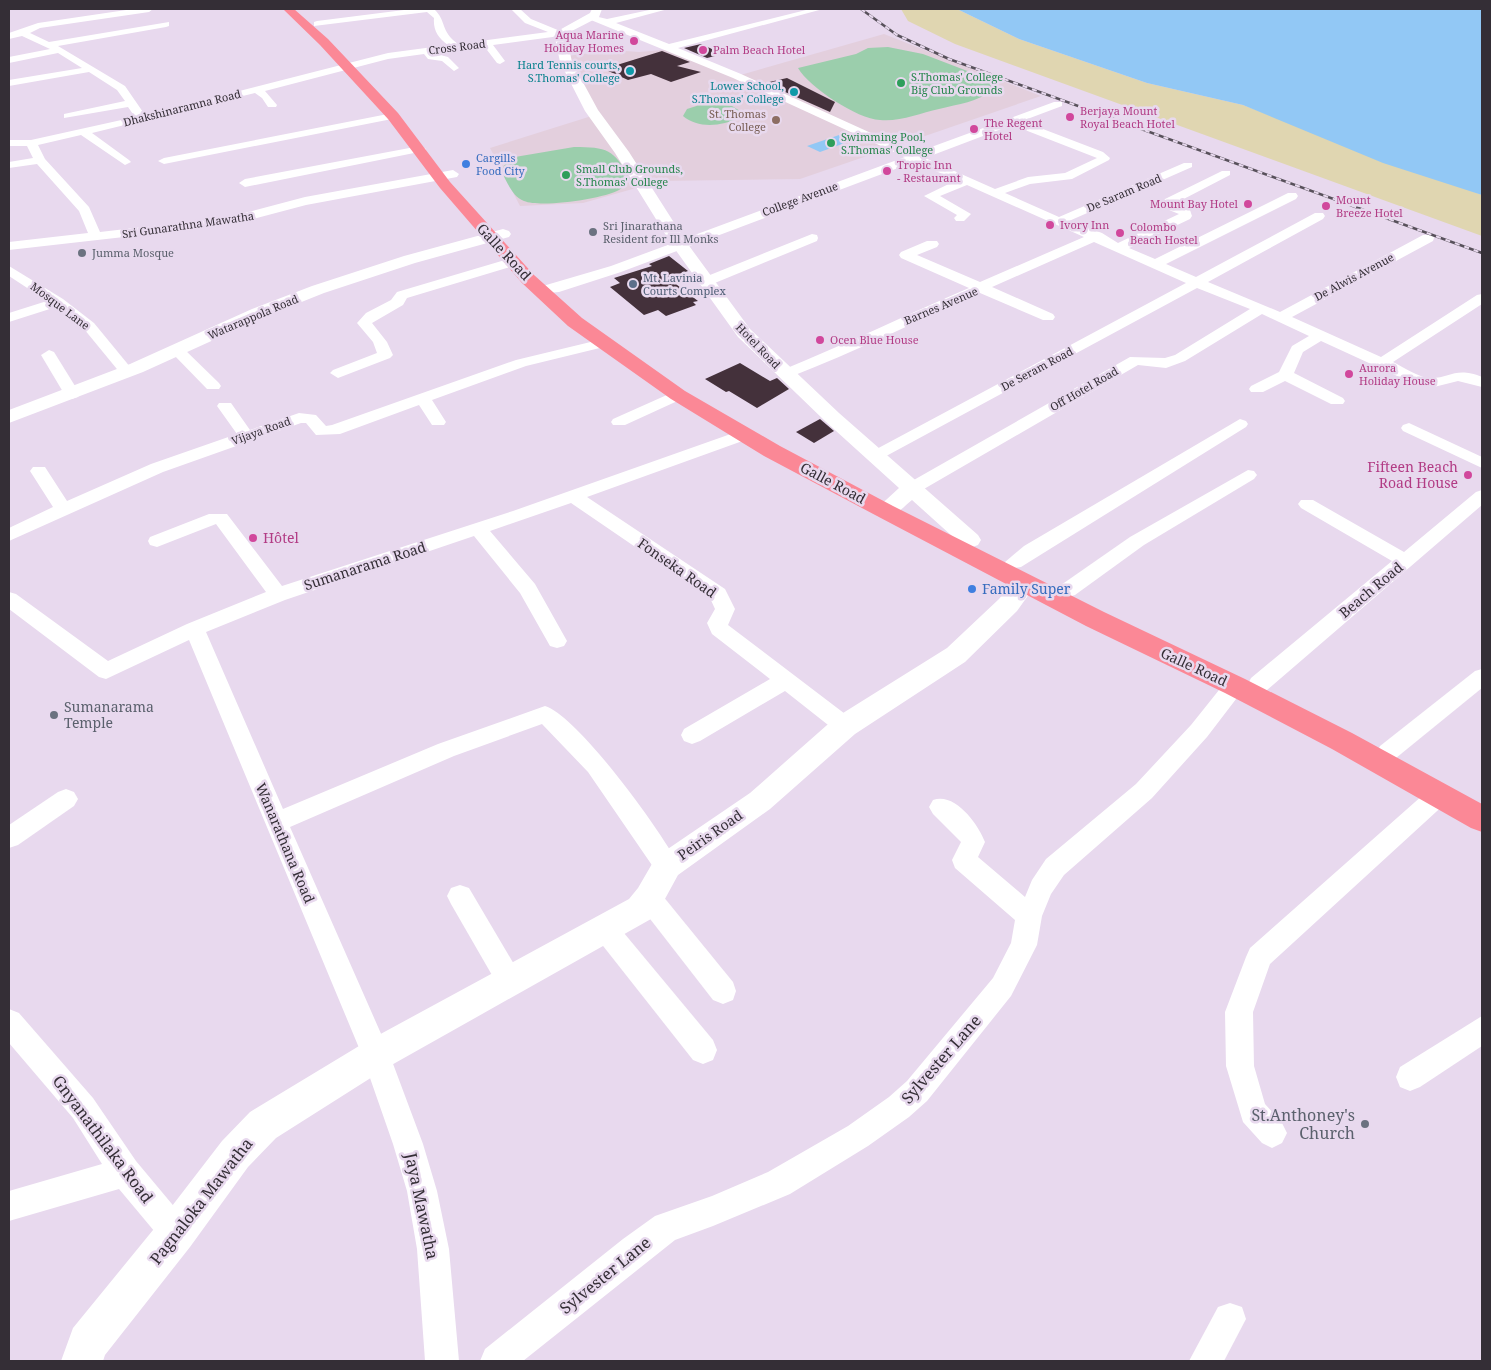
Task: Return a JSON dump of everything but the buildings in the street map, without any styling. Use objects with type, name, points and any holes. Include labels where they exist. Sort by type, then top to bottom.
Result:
[{"type":"highway","name":"Galle Road","points":[[288,9],[349,65],[379,86],[446,179]]},
{"type":"highway","name":"Galle Road","points":[[296,9],[349,65],[416,145],[496,235],[548,290],[603,343],[678,395],[742,434],[898,500]]},
{"type":"highway","name":"Galle Road","points":[[496,235],[512,262],[634,353],[718,408],[821,463],[898,500],[1020,572],[1068,590],[1247,685],[1482,819]]},
{"type":"highway","name":"Galle Road","points":[[970,540],[1095,620],[1247,685],[1444,779],[1482,802]]},
{"type":"street","points":[[9,36],[65,18],[149,9]]},
{"type":"street","points":[[317,24],[430,9],[438,16],[437,28],[440,33],[458,48]]},
{"type":"street","points":[[515,9],[528,21],[560,33],[593,13],[607,22],[670,47],[994,193],[1120,246],[1198,283],[1281,316],[1380,364],[1426,383],[1437,383],[1457,375],[1482,382]]},
{"type":"street","points":[[607,22],[664,9]]},
{"type":"street","points":[[670,47],[819,9]]},
{"type":"street","points":[[46,45],[166,24]]},
{"type":"street","points":[[23,33],[60,50],[121,88],[142,119]]},
{"type":"street","name":"Cross Road","points":[[349,65],[388,56],[560,33]]},
{"type":"street","name":"Hotel Road","points":[[560,33],[566,62],[592,111],[622,152],[705,282],[744,333],[785,374],[877,456],[898,500],[970,540]]},
{"type":"street","points":[[487,44],[500,60]]},
{"type":"street","points":[[9,60],[60,50]]},
{"type":"street","points":[[427,51],[431,57],[445,59],[454,68]]},
{"type":"street","name":"Dhakshinaramna Road","points":[[9,143],[31,143],[142,119],[349,65]]},
{"type":"street","points":[[9,83],[92,69]]},
{"type":"street","points":[[255,89],[266,96],[272,105]]},
{"type":"street","points":[[68,116],[130,103]]},
{"type":"street","name":"College Avenue","points":[[548,290],[680,245],[1058,104]]},
{"type":"street","points":[[164,161],[393,116]]},
{"type":"street","points":[[994,193],[1028,181],[1068,176],[1104,158],[1011,121]]},
{"type":"street","points":[[82,131],[125,162]]},
{"type":"street","points":[[31,143],[40,160],[85,210],[96,237]]},
{"type":"street","points":[[332,154],[416,145]]},
{"type":"street","points":[[245,183],[416,145]]},
{"type":"street","points":[[9,165],[40,160]]},
{"type":"street","name":"De Saram Road","points":[[1059,221],[1188,165]]},
{"type":"street","points":[[1120,246],[1186,216],[1186,213],[1172,207],[1169,202],[1226,173]]},
{"type":"street","points":[[304,212],[446,179]]},
{"type":"street","name":"Sri Gunarathna Mawatha","points":[[9,246],[230,221],[305,201],[446,179]]},
{"type":"street","points":[[960,218],[965,214],[930,196],[968,180]]},
{"type":"street","points":[[1158,263],[1292,196]]},
{"type":"street","name":"De Seram Road","points":[[877,456],[1319,216]]},
{"type":"street","name":"Watarappola Road","points":[[9,417],[126,372],[257,314],[320,289],[388,265],[496,235]]},
{"type":"street","name":"Barnes Avenue","points":[[785,374],[848,349],[882,331],[1097,236]]},
{"type":"street","points":[[705,282],[812,238]]},
{"type":"street","name":"De Alwis Avenue","points":[[1281,316],[1428,238]]},
{"type":"street","points":[[932,244],[906,255],[1048,317]]},
{"type":"street","points":[[338,373],[385,355],[385,350],[378,338],[364,323],[368,316],[391,307],[398,302],[398,298],[402,294],[512,262]]},
{"type":"street","name":"Mosque Lane","points":[[9,270],[58,302],[89,326],[126,372]]},
{"type":"street","points":[[1380,364],[1482,298]]},
{"type":"street","points":[[9,318],[58,302]]},
{"type":"street","name":"Off Hotel Road","points":[[898,500],[1135,360],[1166,363],[1180,358],[1261,309]]},
{"type":"street","points":[[1257,389],[1285,375],[1297,349],[1320,335]]},
{"type":"street","name":"Vijaya Road","points":[[9,535],[157,468],[299,418],[310,418],[322,431],[334,430],[521,363],[603,343]]},
{"type":"street","points":[[177,350],[213,386]]},
{"type":"street","points":[[49,355],[72,394]]},
{"type":"street","points":[[1285,375],[1337,401]]},
{"type":"street","points":[[618,422],[678,395]]},
{"type":"street","points":[[422,398],[438,422]]},
{"type":"street","points":[[225,406],[247,437]]},
{"type":"street","points":[[1020,572],[1031,550],[1240,424]]},
{"type":"street","points":[[1409,428],[1482,463]]},
{"type":"street","name":"Sumanarama Road","points":[[9,599],[106,671],[194,630],[278,595],[478,529],[742,434]]},
{"type":"street","points":[[39,471],[63,509]]},
{"type":"street","points":[[1068,590],[1137,542],[1248,475]]},
{"type":"street","name":"Fonseka Road","points":[[573,496],[718,594],[726,609],[717,623],[719,629],[845,726]]},
{"type":"street","name":"Beach Road","points":[[1247,685],[1406,561],[1482,496]]},
{"type":"street","points":[[1307,504],[1406,561]]},
{"type":"street","points":[[157,541],[215,518],[221,518],[278,595]]},
{"type":"street","points":[[478,529],[528,589],[557,641]]},
{"type":"street","name":"Peiris Road","points":[[376,1055],[509,980],[640,910],[667,866],[760,800],[845,726],[956,655],[1008,604],[1020,572]]},
{"type":"street","name":"Wanarathana Road","points":[[194,630],[376,1055]]},
{"type":"street","points":[[1388,752],[1482,677]]},
{"type":"street","points":[[692,735],[786,680]]},
{"type":"street","name":"Sylvester Lane","points":[[497,1361],[634,1250],[666,1227],[713,1211],[779,1183],[839,1148],[900,1106],[917,1091],[1002,987],[1024,945],[1029,916],[1041,888],[1055,867],[1144,791],[1199,731],[1247,685]]},
{"type":"street","points":[[276,822],[446,750],[545,714],[568,732],[591,760],[667,866]]},
{"type":"street","points":[[1272,1133],[1253,1112],[1240,1066],[1239,1012],[1250,987],[1259,957],[1440,794]]},
{"type":"street","points":[[9,838],[66,799]]},
{"type":"street","points":[[942,807],[969,832],[973,842],[964,860],[1029,916]]},
{"type":"street","points":[[460,896],[509,980]]},
{"type":"street","points":[[649,898],[723,991]]},
{"type":"street","points":[[605,929],[702,1050]]},
{"type":"street","name":"Gnyanathilaka Road","points":[[9,1022],[83,1108],[125,1172],[176,1233]]},
{"type":"street","points":[[1410,1077],[1482,1030]]},
{"type":"street","name":"Pagnaloka Mawatha","points":[[82,1361],[88,1343],[176,1233],[235,1154],[263,1125],[376,1055]]},
{"type":"street","name":"Jaya Mawatha","points":[[376,1055],[408,1144],[422,1191],[433,1249],[442,1361]]},
{"type":"street","points":[[9,1206],[125,1172]]},
{"type":"street","points":[[1206,1361],[1230,1319]]},
{"type":"shaded area","name":"St. Thomas College","points":[[884,34],[1041,96],[800,179],[661,181],[583,203],[520,206],[490,148],[598,114],[567,56],[612,50],[639,52],[675,49],[737,76]]},
{"type":"green space","name":"S.Thomas' College Big Club Grounds","points":[[888,47],[923,54],[983,77],[991,81],[993,90],[981,97],[961,104],[902,118],[880,120],[859,114],[834,101],[812,84],[798,68],[856,54],[868,48]]},
{"type":"green space","points":[[706,103],[732,106],[740,111],[739,118],[725,123],[710,125],[696,123],[683,116],[687,109]]},
{"type":"green space","name":"Small Club Grounds, S.Thomas' College","points":[[574,147],[602,149],[608,152],[619,161],[630,179],[619,190],[611,193],[572,202],[544,204],[524,201],[516,196],[501,171],[509,158]]},
{"type":"sand","points":[[901,9],[957,9],[1019,39],[1147,83],[1243,105],[1482,195],[1482,236],[955,44],[908,21]]},
{"type":"water","points":[[957,9],[1482,9],[1482,195],[1383,163],[1243,105],[1147,83],[1019,39]]},
{"type":"water","name":"Swimming Pool, S.Thomas' College","points":[[842,134],[856,139],[820,152],[807,146]]},
{"type":"railway","points":[[861,9],[897,35],[949,59],[1482,253]]},
{"type":"place","name":"Aqua Marine Holiday Homes","points":[[634,41]]},
{"type":"place","name":"Palm Beach Hotel","points":[[703,50]]},
{"type":"place","name":"Hard Tennis courts, S.Thomas' College","points":[[630,71]]},
{"type":"place","name":"S.Thomas' College Big Club Grounds","points":[[901,83]]},
{"type":"place","name":"Lower School, S.Thomas' College","points":[[794,92]]},
{"type":"place","name":"Berjaya Mount Royal Beach Hotel","points":[[1070,117]]},
{"type":"place","name":"St. Thomas College","points":[[776,120]]},
{"type":"place","name":"The Regent Hotel","points":[[974,129]]},
{"type":"place","name":"Swimming Pool, S.Thomas' College","points":[[831,143]]},
{"type":"place","name":"Cargills Food City","points":[[466,164]]},
{"type":"place","name":"Tropic Inn - Restaurant","points":[[887,171]]},
{"type":"place","name":"Small Club Grounds, S.Thomas' College","points":[[566,175]]},
{"type":"place","name":"Mount Bay Hotel","points":[[1248,204]]},
{"type":"place","name":"Mount Breeze Hotel","points":[[1326,206]]},
{"type":"place","name":"Ivory Inn","points":[[1050,225]]},
{"type":"place","name":"Sri Jinarathana Resident for Ill Monks","points":[[593,232]]},
{"type":"place","name":"Colombo Beach Hostel","points":[[1120,233]]},
{"type":"place","name":"Jumma Mosque","points":[[82,253]]},
{"type":"place","name":"Mt. Lavinia Courts Complex","points":[[633,284]]},
{"type":"place","name":"Ocen Blue House","points":[[820,340]]},
{"type":"place","name":"Aurora Holiday House","points":[[1349,374]]},
{"type":"place","name":"Fifteen Beach Road House","points":[[1468,475]]},
{"type":"place","name":"Hôtel","points":[[253,538]]},
{"type":"place","name":"Family Super","points":[[972,589]]},
{"type":"place","name":"Sumanarama Temple","points":[[54,715]]},
{"type":"place","name":"St.Anthoney's Church","points":[[1365,1124]]}]
